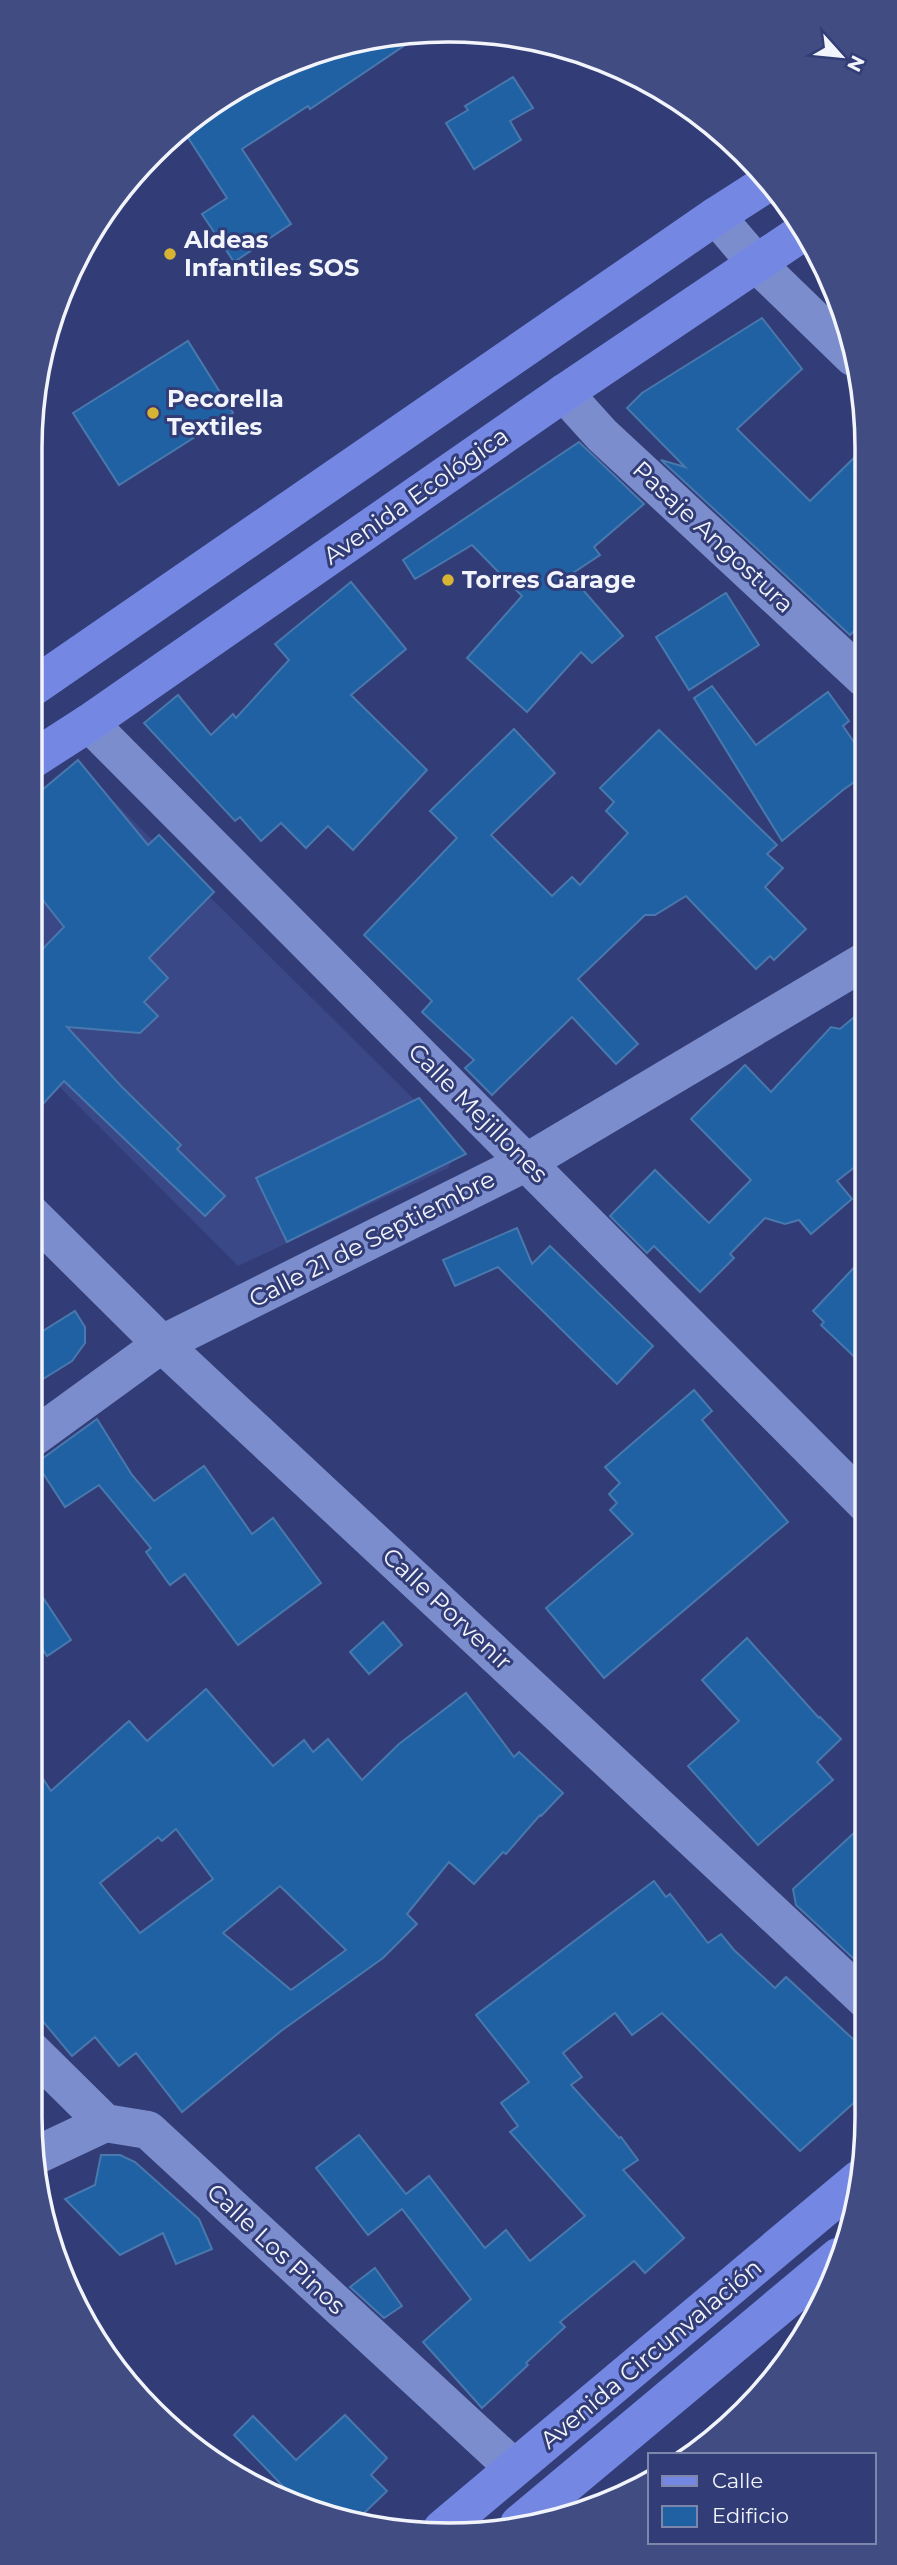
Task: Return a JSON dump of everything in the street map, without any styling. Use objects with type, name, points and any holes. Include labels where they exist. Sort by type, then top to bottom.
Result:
[{"type":"main road","points":[[42,681],[760,188]]},
{"type":"main road","name":"Avenida Ecológica","points":[[42,753],[795,237]]},
{"type":"main road","name":"Avenida Circunvalación","points":[[449,2523],[849,2188]]},
{"type":"main road","name":"Avenida Circunvalación","points":[[559,2507],[825,2268]]},
{"type":"street","points":[[716,216],[755,263],[842,346]]},
{"type":"street","name":"Pasaje Angostura","points":[[564,393],[602,435],[855,670]]},
{"type":"street","name":"Calle Mejillones","points":[[89,723],[855,1493]]},
{"type":"street","name":"Calle 21 de Septiembre","points":[[42,1431],[162,1344],[527,1162],[855,967]]},
{"type":"street","name":"Calle Porvenir","points":[[42,1225],[162,1344],[855,1990]]},
{"type":"street","points":[[42,2061],[105,2123],[44,2152]]},
{"type":"street","name":"Calle Los Pinos","points":[[105,2123],[148,2130],[514,2468]]},
{"type":"shaded area","points":[[70,779],[99,787],[456,1141],[456,1154],[448,1168],[238,1266],[42,1069],[42,798]]},
{"type":"building","points":[[406,44],[310,109],[308,106],[242,149],[291,224],[234,262],[202,214],[227,198],[188,137],[245,96],[293,73],[343,56]]},
{"type":"building","points":[[513,77],[533,108],[510,121],[521,140],[474,169],[446,123],[468,110],[465,106]]},
{"type":"building","points":[[762,318],[802,369],[737,429],[810,501],[855,457],[855,630],[850,635],[661,460],[685,467],[627,408],[642,393]]},
{"type":"building","name":"Pecorella Textiles","points":[[188,341],[233,413],[119,485],[73,413]]},
{"type":"building","points":[[579,442],[644,504],[594,547],[600,555],[570,575],[623,636],[592,663],[581,652],[527,712],[467,658],[522,596],[472,545],[415,579],[403,560]]},
{"type":"building","points":[[351,582],[406,649],[351,695],[427,770],[353,850],[328,826],[306,848],[281,823],[261,841],[240,817],[235,821],[144,723],[178,695],[211,735],[233,714],[236,718],[289,660],[275,644]]},
{"type":"building","points":[[726,593],[759,645],[689,690],[656,637]]},
{"type":"building","points":[[712,686],[756,745],[828,692],[849,721],[843,726],[855,744],[855,781],[782,841],[694,698]]},
{"type":"building","points":[[514,729],[555,773],[491,835],[552,896],[572,877],[580,885],[628,833],[606,811],[614,802],[600,788],[659,730],[777,845],[767,854],[783,868],[765,887],[806,929],[774,960],[770,956],[756,969],[686,896],[655,915],[645,915],[578,979],[638,1044],[616,1064],[572,1017],[492,1095],[465,1068],[474,1060],[422,1012],[432,1001],[364,935],[457,838],[430,811]]},
{"type":"building","points":[[78,760],[148,845],[159,835],[214,892],[149,958],[168,978],[144,1002],[158,1016],[140,1033],[67,1027],[121,1086],[181,1145],[177,1149],[225,1196],[205,1216],[64,1081],[42,1105],[42,950],[64,927],[42,899],[42,790]]},
{"type":"building","points":[[855,1016],[855,1167],[837,1181],[852,1199],[811,1234],[799,1220],[785,1224],[765,1218],[730,1254],[734,1258],[700,1292],[654,1246],[647,1253],[610,1216],[655,1170],[709,1223],[751,1180],[691,1119],[745,1065],[771,1092],[831,1027],[840,1029]]},
{"type":"building","points":[[419,1098],[466,1154],[287,1242],[256,1178]]},
{"type":"building","points":[[517,1228],[532,1264],[550,1246],[653,1346],[617,1384],[498,1267],[455,1286],[443,1260]]},
{"type":"building","points":[[855,1267],[855,1357],[821,1325],[824,1322],[813,1311]]},
{"type":"building","points":[[75,1311],[85,1327],[85,1343],[72,1361],[42,1380],[42,1332]]},
{"type":"building","points":[[694,1390],[712,1411],[702,1420],[788,1522],[604,1678],[546,1608],[633,1534],[610,1510],[617,1503],[609,1494],[620,1483],[605,1467]]},
{"type":"building","points":[[97,1419],[132,1475],[154,1501],[204,1466],[252,1534],[273,1518],[321,1583],[238,1645],[185,1574],[170,1585],[146,1552],[151,1548],[99,1485],[65,1507],[42,1472],[43,1458]]},
{"type":"building","points":[[42,1596],[71,1640],[47,1656],[42,1648]]},
{"type":"building","points":[[383,1622],[402,1645],[369,1674],[350,1652]]},
{"type":"building","points":[[747,1638],[841,1739],[817,1762],[833,1780],[758,1845],[688,1766],[739,1721],[702,1680]]},
{"type":"building","points":[[206,1689],[273,1766],[304,1740],[313,1752],[328,1739],[362,1780],[399,1744],[466,1693],[514,1757],[519,1752],[563,1793],[474,1884],[449,1862],[407,1914],[417,1924],[383,1958],[281,2031],[182,2112],[136,2053],[119,2066],[95,2037],[72,2056],[42,2020],[42,1777],[51,1791],[129,1721],[147,1741]],"holes":[[[176,1829],[213,1879],[140,1933],[100,1883],[158,1837],[162,1841]],[[280,1886],[346,1950],[291,1990],[223,1933]]]},
{"type":"building","points":[[855,1832],[855,1960],[796,1905],[793,1889]]},
{"type":"building","points":[[654,1881],[666,1897],[670,1894],[708,1943],[721,1934],[734,1950],[775,1988],[786,1977],[855,2041],[855,2102],[800,2151],[662,2013],[632,2035],[615,2013],[563,2053],[582,2077],[571,2085],[619,2138],[621,2137],[638,2160],[623,2170],[684,2238],[645,2273],[634,2261],[560,2322],[565,2327],[482,2408],[423,2342],[471,2299],[402,2209],[368,2235],[316,2168],[359,2135],[406,2194],[429,2176],[485,2248],[506,2230],[530,2261],[585,2216],[510,2132],[518,2126],[501,2103],[529,2082],[476,2015]]},
{"type":"building","points":[[101,2155],[120,2155],[135,2162],[199,2219],[212,2249],[176,2264],[163,2233],[120,2255],[65,2199],[95,2185]]},
{"type":"building","points":[[375,2268],[402,2306],[384,2318],[350,2287]]},
{"type":"building","points":[[345,2415],[387,2458],[371,2475],[387,2491],[363,2514],[293,2492],[285,2488],[234,2435],[253,2416],[296,2460]]},
{"type":"place","name":"Aldeas Infantiles SOS","points":[[170,254]]},
{"type":"place","name":"Pecorella Textiles","points":[[153,413]]},
{"type":"place","name":"Torres Garage","points":[[448,580]]}]
